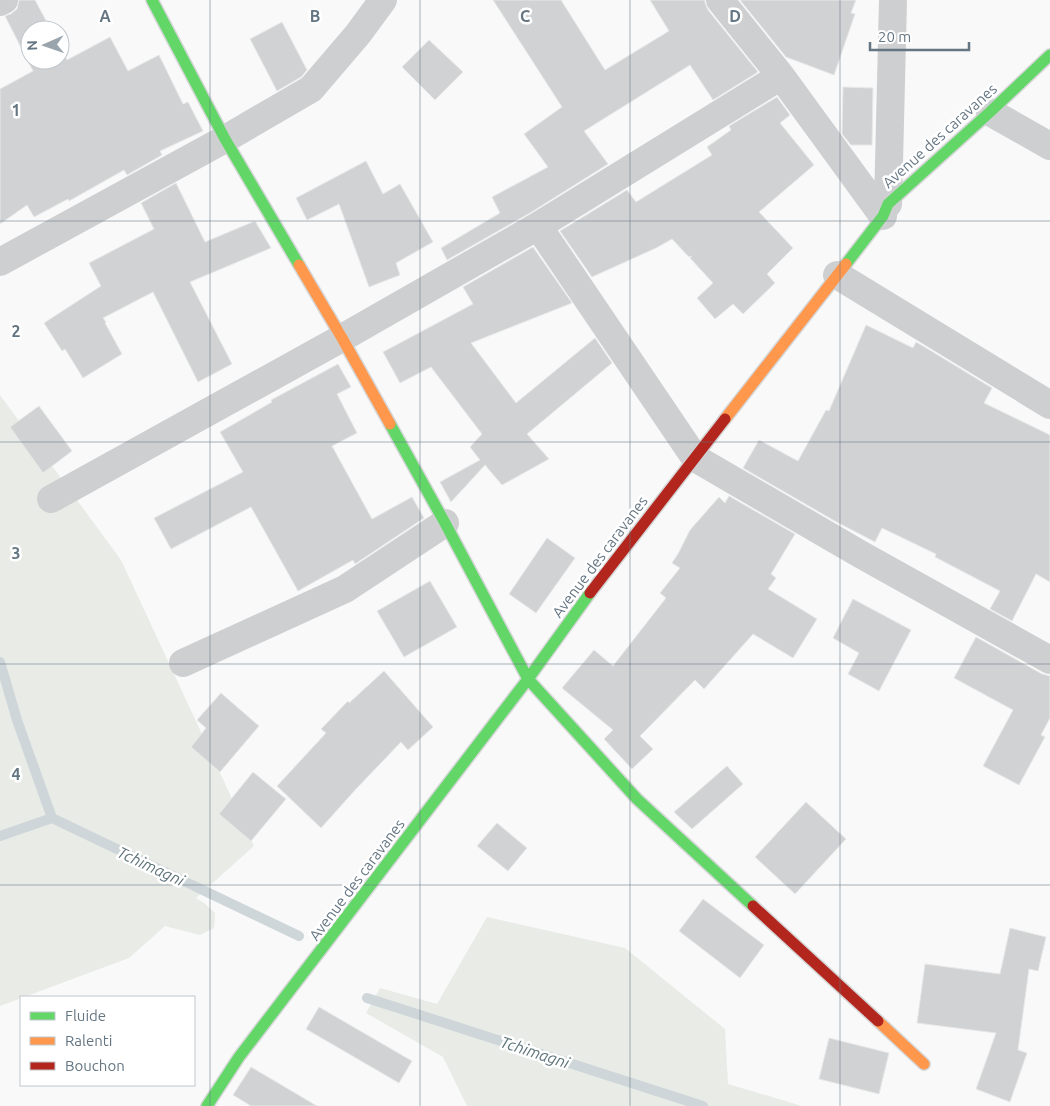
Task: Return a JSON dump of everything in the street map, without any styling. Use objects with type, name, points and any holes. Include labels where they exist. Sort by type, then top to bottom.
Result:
[{"type":"street","points":[[0,2],[4,0]]},
{"type":"street","points":[[152,0],[225,139],[342,338],[445,523],[528,679],[637,799],[924,1064]]},
{"type":"street","points":[[0,262],[225,139],[310,88],[358,34],[383,0]]},
{"type":"street","points":[[720,0],[886,210]]},
{"type":"street","points":[[886,210],[894,0]]},
{"type":"street","name":"Avenue des caravanes","points":[[207,1106],[239,1057],[338,930],[528,679],[599,581],[886,210],[1050,55]]},
{"type":"street","points":[[51,500],[342,338],[538,226],[781,76]]},
{"type":"street","points":[[990,112],[1050,146]]},
{"type":"street","points":[[538,226],[695,458],[860,554],[1050,660]]},
{"type":"street","points":[[837,275],[1050,405]]},
{"type":"street","points":[[183,663],[345,589],[445,523]]},
{"type":"shaded area","points":[[0,395],[121,560],[254,846],[196,898],[215,913],[214,928],[200,935],[165,926],[129,958],[27,996],[20,996],[20,999],[0,1006]]},
{"type":"shaded area","points":[[487,917],[625,948],[725,1029],[728,1084],[802,1106],[467,1106],[443,1057],[366,1013],[380,988],[437,1004]]},
{"type":"building","points":[[19,0],[35,0],[46,20],[20,20],[20,45],[5,16],[17,9]]},
{"type":"building","points":[[493,0],[561,0],[605,70],[669,31],[650,0],[705,0],[708,10],[758,72],[713,100],[690,65],[584,131],[608,164],[530,213],[447,260],[441,248],[500,213],[492,197],[548,167],[524,134],[562,107]]},
{"type":"building","points":[[740,0],[856,0],[851,13],[855,14],[834,75],[786,57]]},
{"type":"building","points":[[282,22],[307,70],[301,77],[277,91],[250,39]]},
{"type":"building","points":[[110,37],[128,71],[159,55],[183,104],[188,102],[203,131],[160,151],[162,155],[127,175],[124,170],[69,201],[68,199],[34,217],[27,205],[0,224],[0,89],[33,71],[70,70],[70,58]]},
{"type":"building","points":[[429,40],[463,72],[435,100],[402,67]]},
{"type":"building","points":[[843,87],[873,88],[872,145],[851,145],[842,134]]},
{"type":"building","points":[[777,97],[790,115],[780,123],[814,165],[759,212],[793,248],[767,274],[775,283],[743,314],[733,304],[715,319],[697,298],[713,283],[690,258],[692,256],[689,257],[672,239],[592,277],[560,231],[627,190],[636,202],[712,155],[707,147],[731,130],[729,126]]},
{"type":"building","points":[[366,161],[383,194],[400,184],[433,242],[396,263],[400,275],[369,287],[339,204],[307,220],[296,198]]},
{"type":"building","points":[[176,183],[205,242],[255,221],[271,248],[190,282],[232,364],[198,382],[153,292],[103,318],[122,354],[83,378],[65,349],[62,351],[44,323],[101,286],[89,263],[154,229],[141,203]]},
{"type":"building","points":[[533,247],[572,303],[471,343],[516,403],[595,338],[612,363],[527,434],[549,459],[502,485],[485,465],[451,502],[440,482],[480,460],[470,447],[482,434],[431,367],[400,383],[383,352],[473,304],[463,287]]},
{"type":"building","points":[[866,325],[913,348],[916,342],[928,349],[992,388],[984,403],[1050,435],[1050,582],[1036,574],[1012,621],[990,609],[1000,591],[935,557],[936,554],[882,528],[875,542],[743,468],[759,440],[798,461],[826,410],[829,411]]},
{"type":"building","points":[[338,364],[351,387],[337,394],[357,433],[332,446],[372,519],[412,497],[424,518],[355,564],[353,560],[298,591],[251,507],[171,549],[154,518],[243,472],[220,432],[272,402],[271,400]]},
{"type":"building","points":[[39,406],[72,451],[43,473],[10,427]]},
{"type":"building","points":[[729,496],[795,534],[771,574],[776,578],[768,589],[817,619],[793,658],[753,634],[704,689],[695,680],[640,736],[653,749],[632,769],[604,739],[613,730],[562,688],[594,650],[613,666],[666,598],[660,593],[680,568],[672,563],[690,530],[719,497],[725,503]]},
{"type":"building","points":[[547,538],[575,558],[536,613],[509,594]]},
{"type":"building","points":[[430,581],[457,627],[404,657],[377,611]]},
{"type":"building","points":[[853,599],[911,630],[879,691],[848,674],[859,653],[833,638]]},
{"type":"building","points":[[976,637],[1042,674],[1050,676],[1050,718],[1041,735],[1045,737],[1019,785],[983,766],[1013,710],[954,678]]},
{"type":"building","points":[[384,671],[433,727],[408,750],[401,742],[321,828],[277,786],[326,733],[321,729],[348,701],[349,703]]},
{"type":"building","points":[[221,693],[259,726],[220,772],[191,747],[206,728],[197,720]]},
{"type":"building","points":[[727,766],[743,784],[692,829],[674,812]]},
{"type":"building","points":[[253,772],[286,799],[251,841],[219,814]]},
{"type":"building","points":[[806,802],[846,839],[795,894],[755,857]]},
{"type":"building","points":[[497,823],[527,848],[508,871],[477,846]]},
{"type":"building","points":[[703,899],[764,945],[740,978],[679,931]]},
{"type":"building","points":[[1010,928],[1046,937],[1038,971],[1029,969],[1018,1050],[1027,1053],[1010,1102],[976,1089],[996,1033],[917,1023],[925,964],[1000,974]]},
{"type":"building","points":[[319,1007],[412,1061],[399,1083],[306,1029]]},
{"type":"building","points":[[829,1038],[889,1053],[879,1094],[819,1079]]},
{"type":"building","points":[[251,1067],[317,1106],[251,1106],[233,1095]]},
{"type":"waterway","points":[[0,662],[17,720],[52,818]]},
{"type":"waterway","name":"Tchimagni","points":[[0,836],[52,818],[299,936]]},
{"type":"waterway","name":"Tchimagni","points":[[367,998],[703,1106]]},
{"type":"traffic: fast","points":[[152,0],[225,139],[299,265]]},
{"type":"traffic: fast","points":[[846,264],[883,216],[888,204],[1050,55]]},
{"type":"traffic: fast","points":[[390,424],[528,679],[637,799],[753,906]]},
{"type":"traffic: fast","points":[[207,1106],[239,1057],[528,679],[590,593]]},
{"type":"traffic: slow","points":[[725,419],[846,264]]},
{"type":"traffic: slow","points":[[299,265],[390,424]]},
{"type":"traffic: slow","points":[[878,1021],[924,1064]]},
{"type":"traffic: jam","points":[[590,593],[725,419]]},
{"type":"traffic: jam","points":[[753,906],[878,1021]]}]
